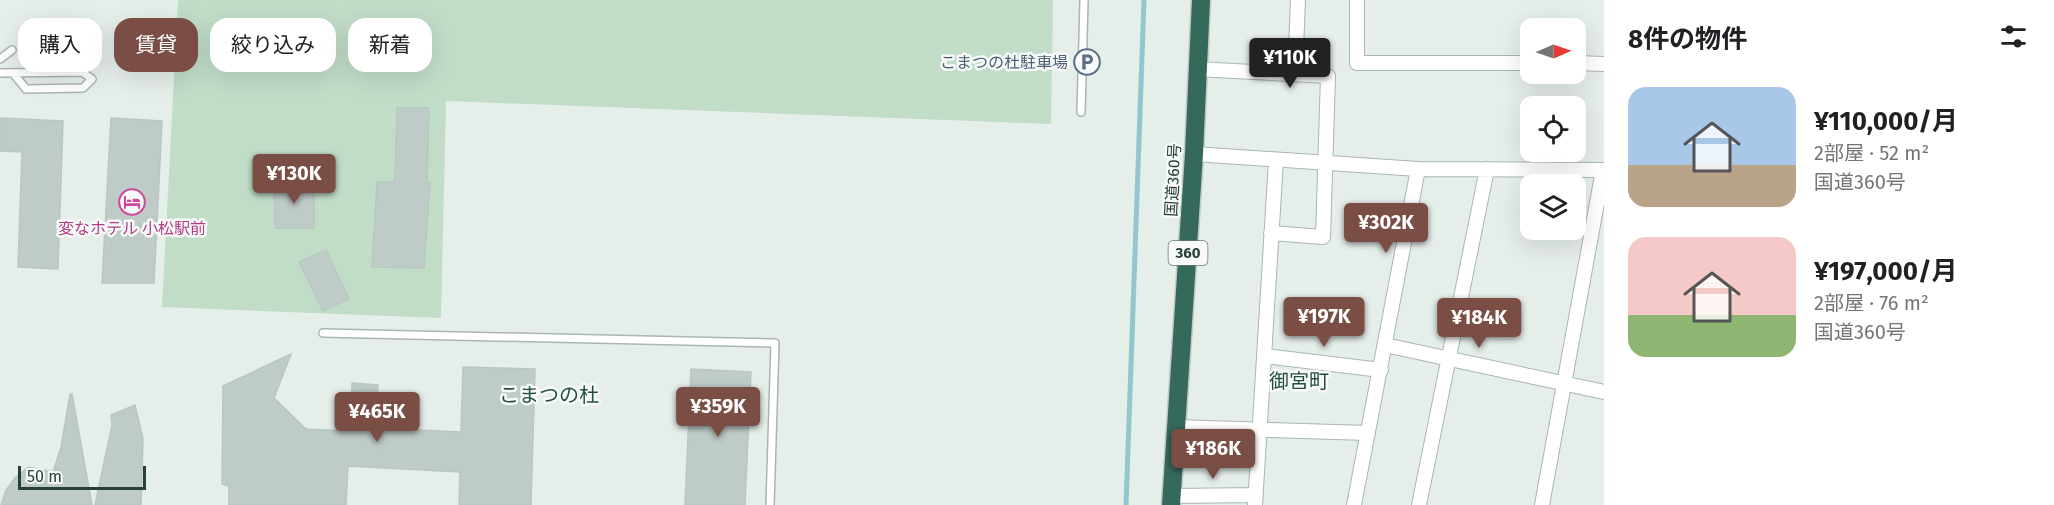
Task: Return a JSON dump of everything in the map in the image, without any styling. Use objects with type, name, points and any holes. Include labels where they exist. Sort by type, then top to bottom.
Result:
[{"type":"highway","name":"国道360号","points":[[1172,501],[1194,154],[1201,0]]},
{"type":"street","points":[[1295,74],[1298,0]]},
{"type":"street","points":[[1357,0],[1357,63],[1520,63]]},
{"type":"street","points":[[1586,63],[1604,64]]},
{"type":"street","points":[[1197,69],[1328,76],[1323,237],[1271,233]]},
{"type":"street","points":[[1194,154],[1418,168],[1604,170],[1542,505]]},
{"type":"street","points":[[1172,501],[1255,500],[1276,160]]},
{"type":"street","points":[[1354,505],[1418,168]]},
{"type":"street","points":[[1419,505],[1487,169]]},
{"type":"street","points":[[1385,345],[1604,392]]},
{"type":"street","points":[[1264,356],[1381,370]]},
{"type":"street","points":[[1176,427],[1368,433]]},
{"type":"lane","points":[[1081,112],[1084,0]]},
{"type":"lane","points":[[0,59],[12,51]]},
{"type":"lane","points":[[0,73],[82,72],[92,79],[83,88],[26,89],[12,73]]},
{"type":"lane","points":[[323,333],[775,343],[770,505]]},
{"type":"green space","points":[[178,0],[1053,0],[1051,124],[446,101],[441,318],[162,307],[174,72],[198,72],[198,18],[177,18]]},
{"type":"building","points":[[397,108],[429,108],[427,183],[430,183],[424,268],[372,267],[377,182],[395,182]]},
{"type":"building","points":[[0,118],[63,121],[58,269],[18,267],[22,152],[0,151]]},
{"type":"building","name":"変なホテル 小松駅前","points":[[111,118],[162,121],[154,283],[102,283]]},
{"type":"building","points":[[314,181],[314,228],[275,228],[274,182]]},
{"type":"building","points":[[326,250],[349,299],[323,311],[299,262]]},
{"type":"building","points":[[291,354],[274,398],[306,429],[350,431],[352,383],[378,385],[375,428],[461,432],[463,367],[535,369],[531,505],[459,505],[460,472],[348,466],[346,505],[229,505],[229,486],[222,484],[223,386]]},
{"type":"building","points":[[691,369],[751,372],[745,505],[685,505]]},
{"type":"building","points":[[70,394],[72,394],[92,505],[1,505],[6,490],[28,467],[53,472],[61,447]]},
{"type":"building","points":[[135,405],[143,439],[141,505],[95,505],[112,425],[111,415]]},
{"type":"waterway","points":[[1126,505],[1144,0]]},
{"type":"place","name":"こまつの杜駐車場","points":[[1087,62]]},
{"type":"place","name":"変なホテル 小松駅前","points":[[132,202]]},
{"type":"district","name":"御宮町","points":[[1299,381]]},
{"type":"district","name":"こまつの杜","points":[[549,395]]}]
